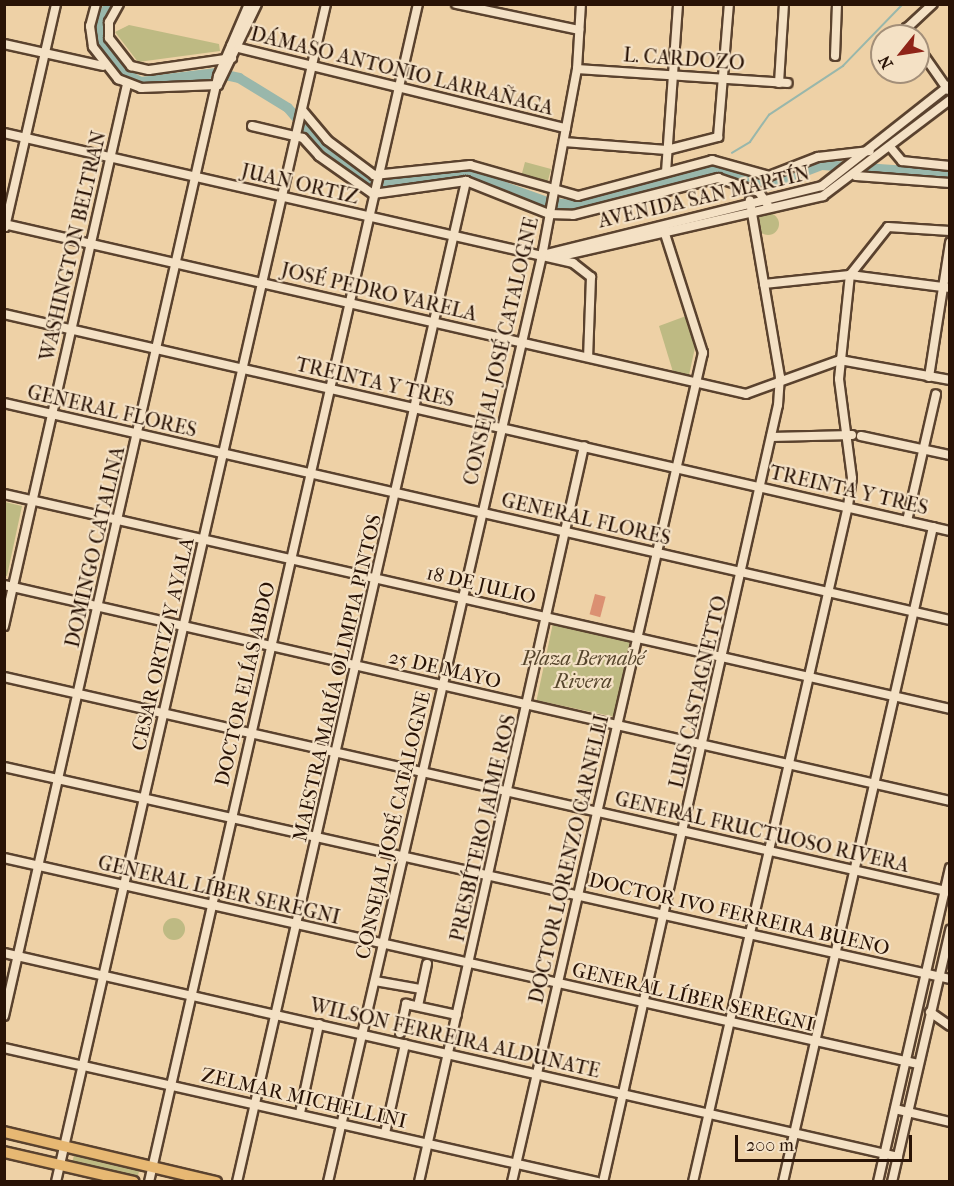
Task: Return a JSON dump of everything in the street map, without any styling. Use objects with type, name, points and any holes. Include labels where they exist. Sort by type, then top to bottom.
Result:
[{"type":"main road","points":[[4,1132],[216,1182]]},
{"type":"main road","points":[[4,1152],[134,1182]]},
{"type":"street","points":[[5,225],[56,4]]},
{"type":"street","points":[[96,4],[90,38],[103,66]]},
{"type":"street","points":[[118,4],[109,22],[109,38],[131,66],[159,69],[228,60],[257,4]]},
{"type":"street","points":[[234,47],[249,4]]},
{"type":"street","name":"CESAR ORTIZ Y AYALA","points":[[56,1182],[225,454],[326,4]]},
{"type":"street","name":"DOCTOR ELÍAS ABDO","points":[[148,1182],[418,4]]},
{"type":"street","points":[[456,4],[579,30]]},
{"type":"street","name":"CONSEJAL JOSÉ CATALOGNE","points":[[328,1182],[440,686],[463,598],[542,256],[577,69],[580,4]]},
{"type":"street","points":[[666,172],[678,4]]},
{"type":"street","points":[[564,142],[667,150],[718,137],[725,78],[729,4]]},
{"type":"street","points":[[779,82],[784,4]]},
{"type":"street","points":[[835,56],[837,4]]},
{"type":"street","points":[[911,24],[933,4]]},
{"type":"street","points":[[4,44],[103,66],[127,84],[218,86]]},
{"type":"street","name":"DÁMASO ANTONIO LARRAÑAGA","points":[[234,47],[566,128]]},
{"type":"street","name":"DOMINGO CATALINA","points":[[4,1016],[196,177],[218,86],[228,60]]},
{"type":"street","points":[[930,63],[948,88]]},
{"type":"street","name":"L. CARDOZO","points":[[577,69],[788,83]]},
{"type":"street","name":"WASHINGTON BELTRAN","points":[[4,626],[8,586],[32,500],[127,84]]},
{"type":"street","name":"AVENIDA SAN MARTÍN","points":[[542,256],[750,201],[811,190],[849,169],[948,88]]},
{"type":"street","name":"AVENIDA SAN MARTÍN","points":[[552,257],[823,196],[878,159],[950,100]]},
{"type":"street","points":[[302,112],[375,184]]},
{"type":"street","points":[[252,126],[297,133],[375,184],[466,182],[550,212],[580,214],[713,178],[768,198],[769,207]]},
{"type":"street","name":"JUAN ORTIZ","points":[[4,133],[454,237],[552,257],[587,269],[588,357]]},
{"type":"street","points":[[891,148],[902,160],[950,166]]},
{"type":"street","points":[[375,184],[470,165],[553,192],[578,196],[718,159],[769,176],[818,157],[868,152]]},
{"type":"street","points":[[859,173],[950,183]]},
{"type":"street","name":"MAESTRA MARÍA OLIMPIA PINTOS","points":[[237,1182],[378,579],[466,182]]},
{"type":"street","name":"LUIS CASTAGNETTO","points":[[603,1182],[742,572],[780,385],[750,201]]},
{"type":"street","name":"JOSÉ PEDRO VARELA","points":[[5,225],[91,242],[751,394],[780,385],[840,360]]},
{"type":"street","points":[[693,1182],[848,506],[852,478],[853,435],[840,360],[850,275],[888,227],[950,231]]},
{"type":"street","name":"DOCTOR LORENZO CARNELLI","points":[[512,1182],[617,725],[654,551],[703,345],[664,231]]},
{"type":"street","points":[[930,377],[946,287],[950,243]]},
{"type":"street","points":[[764,284],[850,275],[946,287]]},
{"type":"street","name":"TREINTA Y TRES","points":[[4,314],[950,531]]},
{"type":"street","points":[[840,360],[950,380]]},
{"type":"street","points":[[907,521],[936,394]]},
{"type":"street","name":"GENERAL FLORES","points":[[4,403],[950,620]]},
{"type":"street","points":[[771,437],[853,435],[950,455]]},
{"type":"street","name":"PRESBÍTERO JAIME ROS","points":[[419,1182],[549,617],[584,446]]},
{"type":"street","name":"18 DE JULIO","points":[[4,494],[950,709]]},
{"type":"street","points":[[783,1182],[876,785],[933,527]]},
{"type":"street","name":"25 DE MAYO","points":[[8,586],[788,766],[950,801]]},
{"type":"street","name":"GENERAL FRUCTUOSO RIVERA","points":[[4,677],[947,891]]},
{"type":"street","name":"DOCTOR IVO FERREIRA BUENO","points":[[4,767],[950,979]]},
{"type":"street","name":"GENERAL LÍBER SEREGNI","points":[[4,858],[918,1064]]},
{"type":"street","points":[[878,1182],[947,891],[950,868]]},
{"type":"street","points":[[892,1182],[950,930]]},
{"type":"street","name":"WILSON FERREIRA ALDUNATE","points":[[4,952],[898,1157]]},
{"type":"street","points":[[418,1006],[427,964]]},
{"type":"street","points":[[375,981],[422,989]]},
{"type":"street","points":[[400,1033],[406,1004],[457,1015]]},
{"type":"street","points":[[930,1012],[950,1026]]},
{"type":"street","points":[[300,1113],[320,1024]]},
{"type":"street","points":[[385,1133],[405,1044]]},
{"type":"street","name":"ZELMAR MICHELLINI","points":[[4,1048],[84,1063],[597,1182]]},
{"type":"street","points":[[895,1109],[950,1122]]},
{"type":"green space","points":[[129,25],[219,44],[220,51],[138,62],[115,32]]},
{"type":"green space","points":[[525,162],[551,169],[547,184],[521,177]]},
{"type":"green space","points":[[768,213],[776,216],[779,224],[776,232],[768,235],[760,232],[757,224],[760,216]]},
{"type":"green space","points":[[686,316],[696,343],[689,375],[673,372],[659,326]]},
{"type":"green space","points":[[5,502],[22,506],[7,576],[4,575]]},
{"type":"green space","name":"Plaza Bernabé Rivera","points":[[553,623],[630,639],[614,717],[537,700]]},
{"type":"green space","points":[[170,918],[178,918],[185,925],[185,933],[178,940],[170,940],[163,933],[163,925]]},
{"type":"green space","points":[[74,1155],[139,1170],[138,1176],[73,1161]]},
{"type":"building","points":[[595,594],[606,597],[600,617],[590,614]]},
{"type":"waterway","points":[[109,4],[100,23],[101,44],[123,73],[141,82],[216,73],[239,78],[288,108],[322,148],[370,185],[469,174],[547,202],[578,206],[717,168],[767,186],[822,165],[950,174]]},
{"type":"waterway","points":[[732,153],[750,142],[769,115],[843,66],[903,4]]}]
